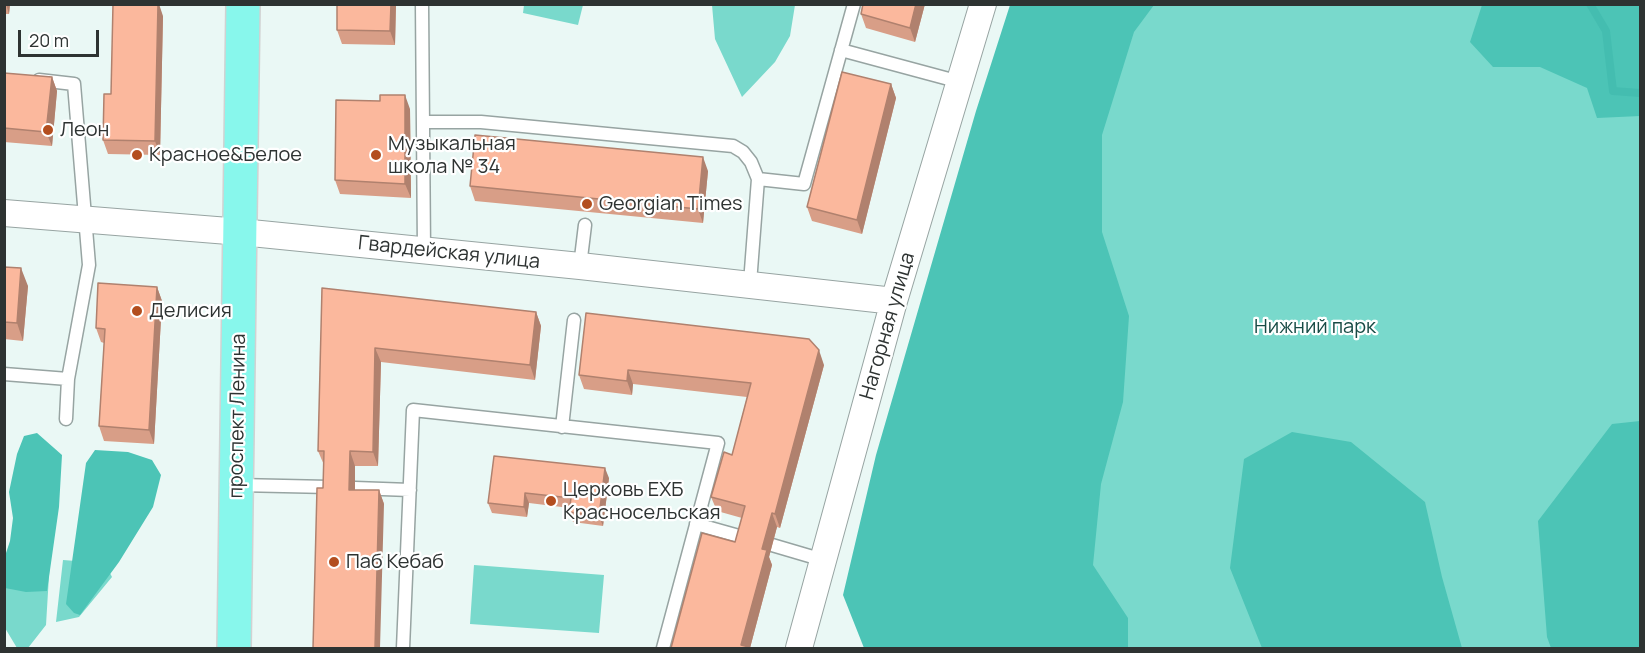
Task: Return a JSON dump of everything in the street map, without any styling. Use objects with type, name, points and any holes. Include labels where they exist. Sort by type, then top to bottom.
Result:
[{"type":"main road","name":"проспект Ленина","points":[[234,648],[243,4]]},
{"type":"street","name":"Нагорная улица","points":[[799,648],[894,301],[983,4]]},
{"type":"street","name":"Гвардейская улица","points":[[4,213],[241,232],[750,283],[894,301]]},
{"type":"lane","points":[[422,4],[424,251]]},
{"type":"lane","points":[[758,179],[804,184],[854,4]]},
{"type":"lane","points":[[841,50],[960,82]]},
{"type":"lane","points":[[28,79],[74,84],[88,265],[68,379],[66,419]]},
{"type":"lane","points":[[423,122],[481,122],[733,146],[747,157],[758,179],[750,283]]},
{"type":"lane","points":[[580,266],[585,225]]},
{"type":"lane","points":[[562,427],[574,320]]},
{"type":"lane","points":[[4,374],[68,379]]},
{"type":"lane","points":[[403,648],[413,410],[718,443],[663,648]]},
{"type":"lane","points":[[237,485],[328,487]]},
{"type":"lane","points":[[355,488],[410,490]]},
{"type":"lane","points":[[696,524],[746,538]]},
{"type":"lane","points":[[772,545],[823,560]]},
{"type":"green space","points":[[524,4],[583,5],[578,25],[523,13]]},
{"type":"green space","points":[[712,5],[795,5],[790,36],[775,62],[742,97],[715,39]]},
{"type":"green space","name":"Нижний парк","points":[[1030,5],[1640,5],[1640,648],[906,648]]},
{"type":"green space","points":[[50,559],[46,625],[28,648],[17,648],[5,628],[5,568]]},
{"type":"green space","points":[[63,560],[76,561],[110,573],[112,577],[79,617],[56,622]]},
{"type":"green space","points":[[474,565],[604,575],[599,633],[470,624]]},
{"type":"shaded area","points":[[1010,5],[1154,5],[1134,32],[1102,135],[1102,232],[1129,316],[1123,402],[1101,484],[1093,565],[1128,618],[1128,648],[864,648],[843,595],[876,455],[976,111]]},
{"type":"shaded area","points":[[1482,5],[1640,5],[1640,116],[1597,118],[1587,88],[1540,67],[1493,67],[1470,42]]},
{"type":"shaded area","points":[[1640,421],[1640,648],[1551,648],[1547,637],[1538,521],[1612,424]]},
{"type":"shaded area","points":[[1292,432],[1351,442],[1425,502],[1442,577],[1462,648],[1262,648],[1230,568],[1244,459]]},
{"type":"shaded area","points":[[37,433],[62,455],[59,507],[47,591],[26,592],[5,588],[5,556],[10,541],[13,518],[9,492],[17,454],[24,436]]},
{"type":"shaded area","points":[[95,450],[128,452],[152,460],[161,475],[153,507],[119,562],[80,615],[74,613],[66,604],[86,463]]},
{"type":"building","points":[[113,4],[158,4],[155,141],[103,140],[104,94],[111,94]]},
{"type":"building","points":[[337,4],[391,4],[390,31],[337,30]]},
{"type":"building","points":[[863,4],[916,4],[910,28],[861,14]]},
{"type":"building","points":[[842,72],[891,84],[857,220],[807,207]]},
{"type":"building","points":[[4,73],[52,77],[46,132],[4,128]]},
{"type":"building","name":"Музыкальная школа № 34","points":[[380,95],[405,95],[405,184],[335,180],[336,100],[380,101]]},
{"type":"building","points":[[475,135],[703,157],[698,209],[470,186]]},
{"type":"building","points":[[4,267],[21,268],[17,323],[4,322]]},
{"type":"building","points":[[98,283],[157,287],[149,430],[99,426],[105,329],[96,328]]},
{"type":"building","points":[[322,288],[536,312],[530,365],[375,348],[373,452],[350,451],[349,490],[379,490],[375,648],[313,648],[317,488],[323,488],[324,451],[318,451]]},
{"type":"building","points":[[586,313],[809,339],[819,350],[775,514],[772,513],[762,549],[767,550],[741,645],[749,648],[671,648],[702,533],[735,542],[745,506],[711,497],[724,452],[732,455],[751,383],[628,370],[627,381],[579,375]]},
{"type":"building","points":[[494,456],[605,468],[599,516],[569,512],[571,498],[525,493],[524,507],[488,503]]},
{"type":"waterway","points":[[1590,4],[1606,31],[1613,91],[1640,93]]},
{"type":"place","name":"Леон","points":[[48,130]]},
{"type":"place","name":"Красное&Белое","points":[[137,155]]},
{"type":"place","name":"Музыкальная школа № 34","points":[[376,155]]},
{"type":"place","name":"Georgian Times","points":[[587,204]]},
{"type":"place","name":"Делисия","points":[[137,311]]},
{"type":"place","name":"Церковь ЕХБ Красносельская","points":[[551,501]]},
{"type":"place","name":"Паб Кебаб","points":[[334,562]]}]
